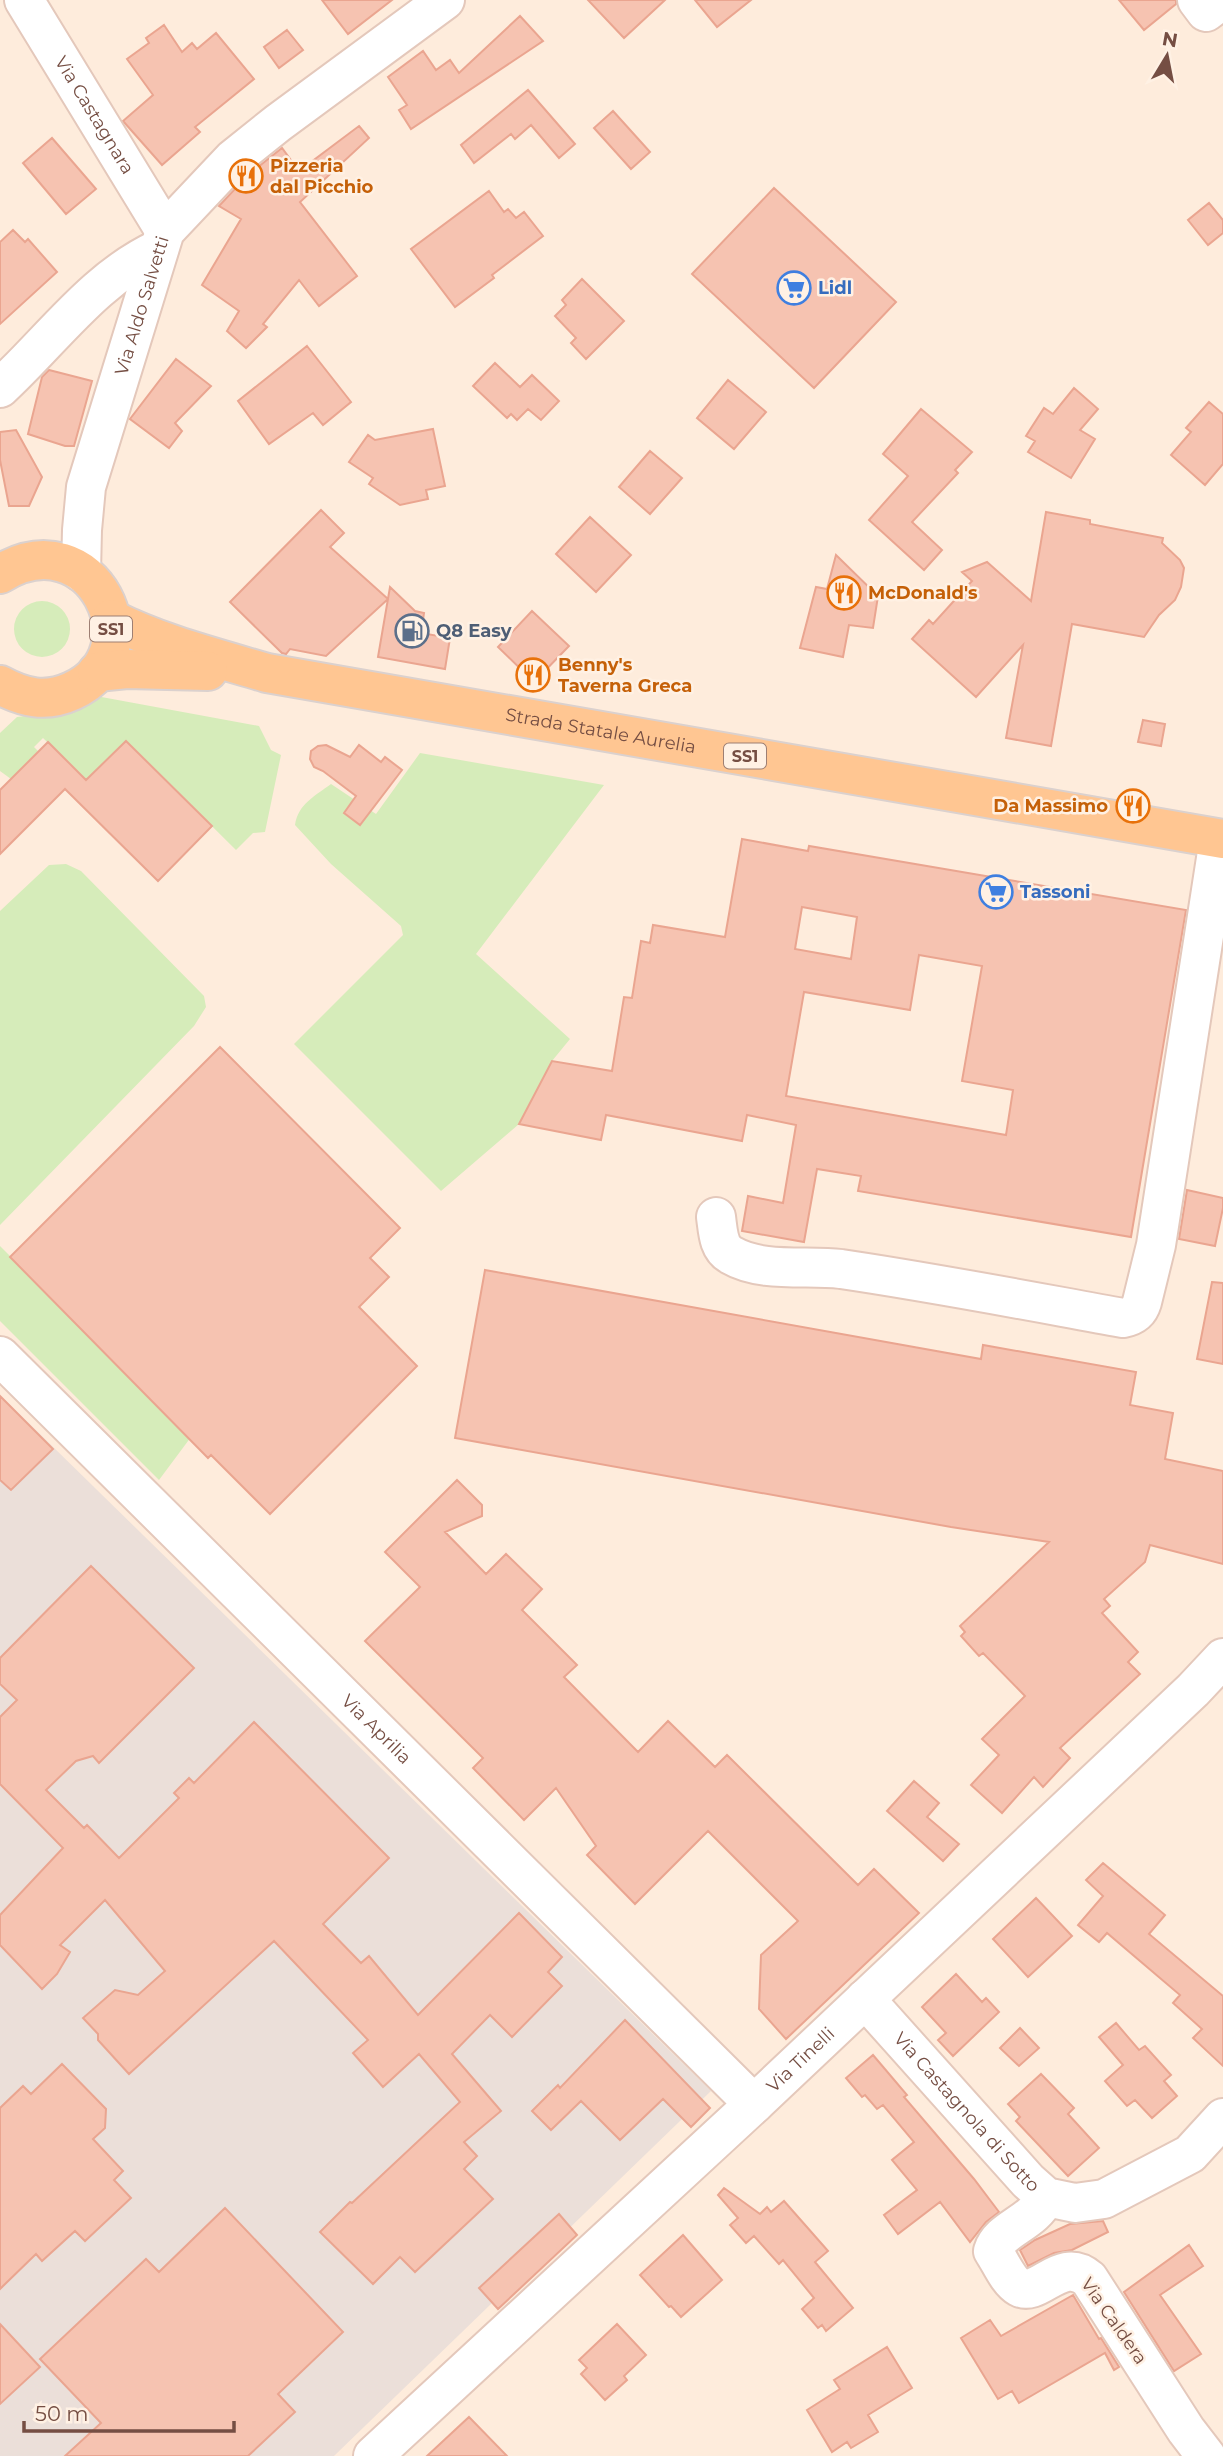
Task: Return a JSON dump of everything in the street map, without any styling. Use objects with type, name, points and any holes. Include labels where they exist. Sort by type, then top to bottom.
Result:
[{"type":"main road","points":[[0,574],[14,565],[35,560],[67,564],[81,572]]},
{"type":"main road","name":"SS1","points":[[6,697],[39,699],[61,696],[81,687],[97,672],[107,656],[112,638],[106,601],[95,584],[81,572]]},
{"type":"main road","name":"Strada Statale Aurelia","points":[[111,619],[180,648],[267,673],[1221,839]]},
{"type":"main road","name":"Strada Statale Aurelia","points":[[97,672],[127,669],[267,673]]},
{"type":"street","name":"Via Castagnara","points":[[24,0],[162,240]]},
{"type":"street","name":"Via Aldo Salvetti","points":[[35,560],[68,522],[86,487],[162,240],[233,159],[278,122],[445,0]]},
{"type":"street","points":[[1197,0],[1206,12],[1222,0]]},
{"type":"street","points":[[0,388],[104,285],[162,240]]},
{"type":"street","name":"Via Aldo Salvetti","points":[[81,572],[86,487]]},
{"type":"street","points":[[716,1217],[718,1236],[725,1252],[733,1257],[763,1264],[836,1269],[933,1283],[1123,1318],[1132,1316],[1139,1310],[1156,1245],[1221,839]]},
{"type":"street","name":"Via Aprilia","points":[[0,1356],[754,2104]]},
{"type":"street","name":"Via Tinelli","points":[[373,2456],[754,2104],[1193,1690],[1223,1658]]},
{"type":"street","name":"Via Castagnola di Sotto","points":[[864,1998],[1028,2182],[1046,2197],[1075,2203],[1104,2199],[1190,2154],[1223,2118]]},
{"type":"street","name":"Via Caldera","points":[[1046,2197],[1041,2209],[1001,2237],[993,2251],[1019,2288],[1028,2289],[1069,2271],[1081,2272],[1089,2279],[1186,2430],[1206,2456]]},
{"type":"shaded area","points":[[0,1395],[711,2091],[334,2456],[0,2456]]},
{"type":"green space","points":[[42,601],[53,603],[62,609],[68,618],[68,640],[62,649],[53,655],[42,657],[31,655],[22,649],[16,640],[14,629],[16,618],[22,609],[31,603]]},
{"type":"green space","points":[[96,696],[259,726],[271,750],[281,755],[265,832],[253,833],[236,850],[126,741],[86,780],[43,738],[34,747],[38,751],[11,779],[0,771],[0,733],[17,717],[33,715]]},
{"type":"green space","points":[[420,753],[604,785],[476,954],[570,1039],[552,1061],[519,1124],[441,1191],[294,1044],[403,935],[401,926],[331,864],[295,825],[300,811],[308,801],[331,784],[376,814]]},
{"type":"green space","points":[[66,864],[81,871],[204,996],[206,1007],[194,1026],[0,1225],[0,911],[49,865]]},
{"type":"green space","points":[[0,1246],[191,1437],[159,1480],[0,1321]]},
{"type":"building","points":[[322,0],[392,0],[348,34]]},
{"type":"building","points":[[588,0],[665,0],[624,38]]},
{"type":"building","points":[[695,0],[751,0],[717,27]]},
{"type":"building","points":[[1119,0],[1176,0],[1176,4],[1144,30]]},
{"type":"building","points":[[520,16],[543,41],[411,129],[399,110],[407,105],[388,77],[423,51],[436,70],[450,60],[459,73]]},
{"type":"building","points":[[164,25],[182,52],[192,43],[197,49],[216,33],[254,79],[195,127],[200,132],[162,165],[123,121],[153,95],[127,59],[149,43],[146,38]]},
{"type":"building","points":[[287,30],[303,50],[279,68],[264,47]]},
{"type":"building","points":[[528,90],[575,144],[559,158],[531,125],[515,139],[511,134],[474,163],[461,145]]},
{"type":"building","points":[[613,111],[650,152],[631,169],[594,128]]},
{"type":"building","points":[[359,126],[369,138],[300,202],[357,276],[319,306],[299,280],[263,324],[267,327],[246,348],[227,331],[239,311],[202,285],[241,219],[219,206],[248,175],[282,148],[299,171]]},
{"type":"building","points":[[52,138],[96,189],[66,214],[23,163]]},
{"type":"building","name":"Lidl","points":[[774,188],[896,302],[814,388],[692,274]]},
{"type":"building","points":[[489,191],[504,212],[508,209],[516,218],[524,212],[543,236],[455,307],[411,249]]},
{"type":"building","points":[[1209,203],[1223,220],[1223,233],[1208,245],[1188,220]]},
{"type":"building","points":[[13,230],[25,242],[28,239],[57,272],[0,324],[0,242]]},
{"type":"building","points":[[582,279],[624,321],[586,359],[571,343],[576,338],[555,316],[566,305],[562,300]]},
{"type":"building","points":[[307,346],[351,402],[323,425],[313,413],[269,444],[238,401]]},
{"type":"building","points":[[176,359],[211,386],[175,423],[182,431],[169,448],[130,419]]},
{"type":"building","points":[[495,363],[520,387],[532,375],[559,401],[541,420],[528,409],[517,420],[511,414],[507,418],[473,386]]},
{"type":"building","points":[[49,370],[92,381],[74,446],[65,446],[28,434],[42,377]]},
{"type":"building","points":[[728,380],[766,412],[734,449],[697,418]]},
{"type":"building","points":[[1074,388],[1098,409],[1080,430],[1095,439],[1071,478],[1028,452],[1035,441],[1026,436],[1044,408],[1053,414]]},
{"type":"building","points":[[1209,402],[1223,414],[1223,464],[1205,485],[1171,455],[1191,432],[1186,428]]},
{"type":"building","points":[[921,409],[972,452],[955,470],[958,473],[912,522],[942,550],[924,570],[869,520],[908,476],[883,454]]},
{"type":"building","points":[[433,429],[445,486],[426,490],[428,499],[400,505],[369,484],[373,478],[349,462],[368,435],[375,440]]},
{"type":"building","points":[[16,430],[42,477],[29,506],[9,506],[0,460],[0,432]]},
{"type":"building","points":[[650,451],[682,478],[650,514],[619,487]]},
{"type":"building","points":[[321,510],[344,533],[330,547],[388,599],[326,656],[290,649],[286,654],[282,653],[230,602]]},
{"type":"building","points":[[1046,512],[1090,520],[1090,524],[1163,538],[1162,543],[1180,560],[1184,568],[1181,587],[1175,600],[1159,615],[1144,637],[1072,624],[1051,746],[1006,738],[1023,645],[976,697],[912,639],[929,620],[933,624],[972,581],[962,572],[987,562],[1031,601]]},
{"type":"building","points":[[590,517],[631,555],[596,592],[556,554]]},
{"type":"building","name":"McDonald's","points":[[836,555],[878,596],[873,628],[849,625],[843,657],[800,648],[816,587],[827,589]]},
{"type":"building","points":[[390,587],[415,611],[424,613],[421,633],[450,638],[445,669],[378,657]]},
{"type":"building","points":[[532,611],[569,646],[534,682],[498,647]]},
{"type":"building","points":[[1143,720],[1165,724],[1161,746],[1138,742]]},
{"type":"building","points":[[126,741],[212,826],[158,881],[65,789],[0,854],[0,790],[48,742],[86,780]]},
{"type":"building","points":[[326,745],[350,757],[359,745],[381,762],[385,757],[402,770],[360,825],[344,813],[356,796],[314,767],[310,759],[311,751]]},
{"type":"building","points":[[742,839],[808,851],[809,846],[1186,910],[1131,1237],[858,1191],[861,1176],[817,1169],[804,1242],[742,1231],[748,1196],[783,1203],[796,1125],[747,1115],[742,1141],[606,1115],[601,1140],[519,1124],[552,1061],[612,1071],[624,997],[632,998],[641,941],[650,943],[653,925],[725,937]],"holes":[[[802,907],[857,917],[851,959],[795,949]],[[919,955],[982,966],[962,1081],[1013,1090],[1006,1135],[786,1096],[804,992],[910,1010]]]},
{"type":"building","points":[[220,1047],[400,1228],[370,1258],[389,1277],[359,1307],[417,1366],[270,1514],[211,1455],[208,1458],[10,1257]]},
{"type":"building","points":[[1187,1190],[1223,1198],[1215,1246],[1179,1239]]},
{"type":"building","points":[[485,1270],[981,1359],[983,1345],[1136,1372],[1130,1405],[1173,1413],[1165,1459],[1223,1471],[1223,1564],[1150,1545],[1145,1562],[1104,1599],[1110,1606],[1102,1613],[1138,1652],[1128,1662],[1140,1674],[1060,1748],[1070,1758],[1043,1787],[1034,1777],[1002,1813],[971,1785],[999,1755],[982,1739],[1025,1696],[983,1653],[979,1656],[961,1636],[965,1632],[960,1626],[1049,1542],[951,1527],[455,1438]]},
{"type":"building","points":[[1212,1282],[1223,1283],[1223,1364],[1197,1359]]},
{"type":"building","points":[[0,1396],[53,1449],[11,1490],[0,1480]]},
{"type":"building","points":[[457,1480],[482,1505],[482,1516],[445,1532],[486,1574],[506,1554],[542,1589],[522,1610],[577,1665],[564,1677],[638,1752],[668,1721],[715,1767],[727,1755],[858,1885],[874,1869],[919,1913],[786,2039],[759,2009],[761,1955],[798,1921],[708,1831],[635,1904],[587,1855],[596,1846],[556,1788],[524,1820],[473,1768],[483,1758],[365,1641],[420,1587],[385,1552]]},
{"type":"building","points":[[91,1566],[194,1668],[99,1763],[93,1756],[76,1761],[46,1790],[84,1828],[87,1825],[119,1858],[179,1798],[174,1793],[189,1778],[194,1783],[254,1722],[389,1858],[323,1924],[361,1963],[369,1956],[418,2015],[519,1913],[562,1957],[548,1972],[562,1986],[512,2037],[490,2015],[452,2054],[501,2111],[464,2142],[477,2156],[464,2169],[493,2199],[415,2272],[400,2257],[373,2284],[320,2232],[460,2102],[419,2054],[383,2087],[353,2053],[368,2040],[274,1941],[129,2074],[98,2040],[98,2034],[83,2018],[115,1990],[138,1995],[165,1971],[105,1900],[60,1945],[70,1952],[57,1974],[42,1989],[0,1945],[0,1915],[63,1848],[0,1784],[0,1717],[17,1700],[0,1684],[0,1658]]},
{"type":"building","points":[[914,1781],[939,1803],[927,1817],[959,1844],[943,1861],[887,1811]]},
{"type":"building","points":[[1103,1863],[1165,1915],[1149,1934],[1223,1996],[1223,2066],[1193,2038],[1202,2029],[1173,2003],[1180,1995],[1107,1933],[1099,1942],[1078,1925],[1103,1896],[1086,1880]]},
{"type":"building","points":[[1036,1898],[1072,1936],[1028,1977],[993,1939]]},
{"type":"building","points":[[956,1974],[982,2002],[986,1998],[999,2012],[953,2056],[938,2040],[946,2033],[922,2007]]},
{"type":"building","points":[[625,2020],[710,2108],[691,2127],[663,2099],[620,2140],[581,2101],[551,2130],[532,2111],[558,2085],[560,2088]]},
{"type":"building","points":[[1116,2023],[1139,2050],[1145,2046],[1171,2075],[1164,2081],[1177,2096],[1152,2118],[1135,2100],[1127,2106],[1105,2081],[1123,2065],[1099,2037]]},
{"type":"building","points":[[1020,2028],[1039,2048],[1019,2066],[1000,2048]]},
{"type":"building","points":[[873,2055],[907,2095],[904,2097],[999,2212],[986,2222],[970,2242],[940,2202],[898,2234],[884,2215],[917,2190],[892,2160],[914,2142],[883,2105],[877,2109],[865,2095],[862,2097],[846,2078]]},
{"type":"building","points":[[62,2064],[106,2109],[105,2128],[93,2139],[123,2171],[114,2180],[131,2198],[85,2241],[75,2231],[42,2261],[36,2254],[0,2289],[0,2108],[23,2086],[31,2094]]},
{"type":"building","points":[[1041,2074],[1074,2108],[1068,2114],[1099,2148],[1068,2176],[1016,2121],[1020,2117],[1008,2104]]},
{"type":"building","points":[[724,2188],[760,2214],[767,2207],[771,2212],[784,2201],[828,2251],[815,2262],[853,2308],[826,2331],[822,2325],[818,2328],[802,2309],[814,2298],[783,2260],[779,2264],[754,2236],[746,2243],[730,2225],[738,2218],[718,2195]]},
{"type":"building","points":[[225,2208],[343,2332],[278,2394],[295,2412],[248,2456],[65,2456],[101,2423],[40,2359],[146,2259],[159,2272]]},
{"type":"building","points":[[559,2214],[577,2235],[498,2309],[479,2288]]},
{"type":"building","points":[[1103,2221],[1108,2232],[1072,2250],[1054,2253],[1028,2266],[1020,2250],[1070,2224]]},
{"type":"building","points":[[683,2235],[722,2280],[681,2317],[640,2275]]},
{"type":"building","points":[[1189,2245],[1203,2266],[1160,2295],[1201,2354],[1174,2371],[1124,2292]]},
{"type":"building","points":[[1073,2295],[1119,2367],[1114,2370],[1105,2353],[1019,2403],[1012,2391],[998,2399],[961,2338],[990,2320],[1001,2336]]},
{"type":"building","points":[[0,2324],[40,2367],[0,2404]]},
{"type":"building","points":[[617,2324],[646,2355],[624,2376],[627,2380],[605,2400],[581,2374],[587,2368],[579,2360]]},
{"type":"building","points":[[887,2347],[912,2388],[868,2415],[878,2432],[851,2448],[847,2442],[832,2452],[807,2410],[840,2389],[834,2380]]},
{"type":"building","points":[[469,2417],[507,2456],[427,2456]]},
{"type":"place","name":"Pizzeria dal Picchio","points":[[246,176]]},
{"type":"place","name":"Lidl","points":[[794,288]]},
{"type":"place","name":"McDonald's","points":[[844,593]]},
{"type":"place","name":"Q8 Easy","points":[[412,631]]},
{"type":"place","name":"Benny's Taverna Greca","points":[[533,675]]},
{"type":"place","name":"Da Massimo","points":[[1133,806]]},
{"type":"place","name":"Tassoni","points":[[996,892]]}]
